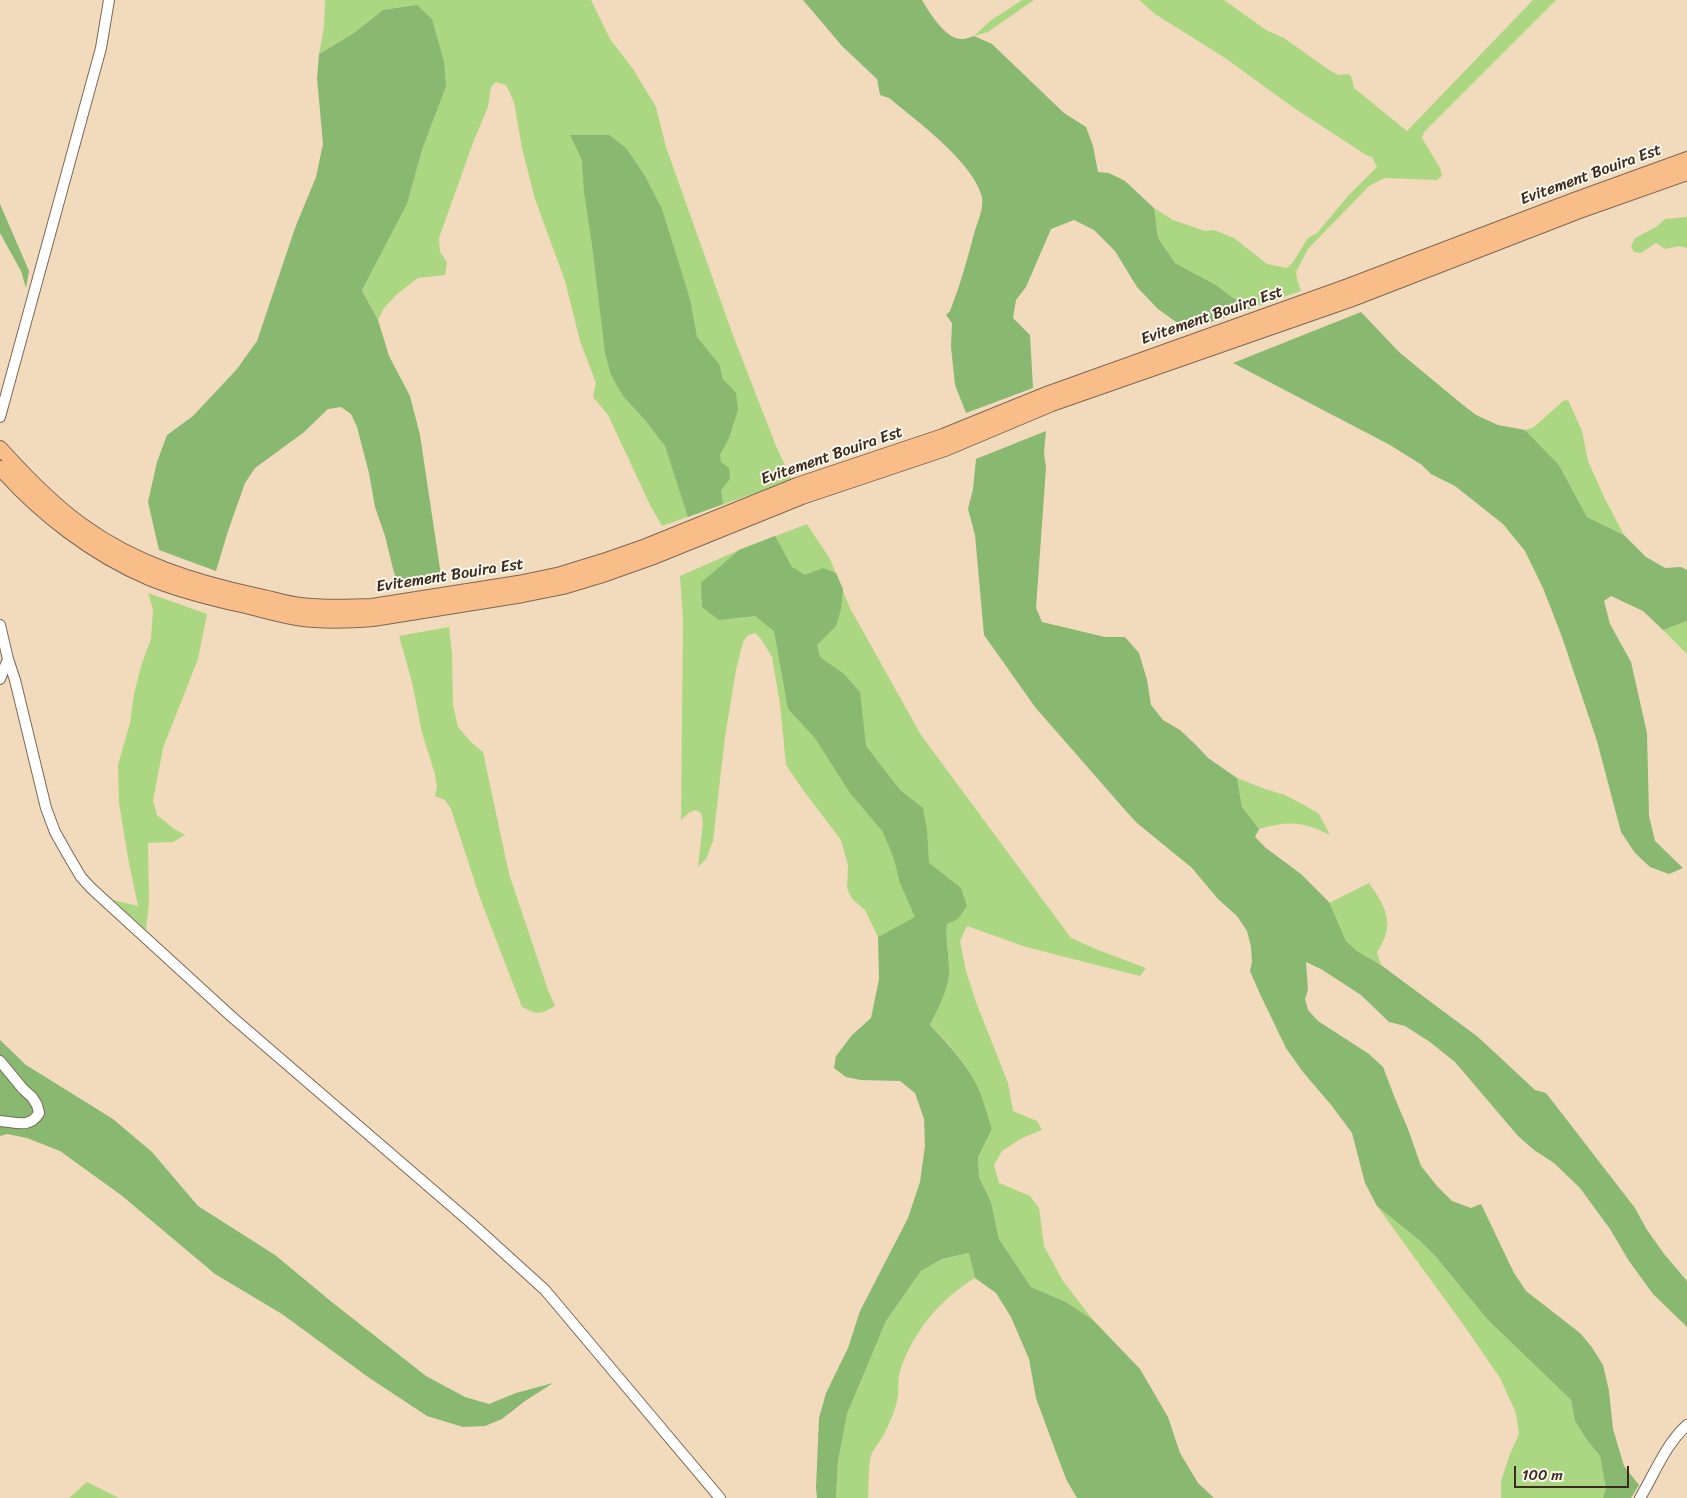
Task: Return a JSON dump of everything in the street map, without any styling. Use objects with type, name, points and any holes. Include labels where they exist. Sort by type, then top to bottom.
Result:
[{"type":"highway","name":"Evitement Bouira Est","points":[[0,448],[37,488],[84,527],[117,548],[152,565],[214,586],[299,605],[348,607],[372,606],[518,583],[603,562],[798,485],[943,436],[1049,392],[1345,288],[1574,200],[1687,159]]},
{"type":"highway","points":[[0,468],[28,497],[48,514],[76,536],[113,559],[150,578],[209,597],[297,618],[352,620],[373,619],[524,595],[563,587],[651,558],[802,497],[945,448],[1052,404],[1350,300],[1577,212],[1687,173]]},
{"type":"street","points":[[0,417],[101,48],[109,0]]},
{"type":"street","points":[[0,625],[46,808],[55,832],[86,882],[232,1017],[545,1290],[720,1498]]},
{"type":"street","points":[[0,679],[8,659]]},
{"type":"street","points":[[0,1061],[32,1097],[39,1113],[35,1120],[27,1123],[0,1121]]},
{"type":"street","points":[[1640,1498],[1666,1451],[1677,1435],[1687,1426]]},
{"type":"green space","points":[[325,0],[591,0],[610,39],[633,69],[656,107],[666,147],[734,338],[776,446],[792,480],[662,526],[651,507],[608,415],[593,397],[596,383],[580,341],[565,281],[535,199],[522,148],[514,102],[506,85],[496,82],[491,87],[488,107],[474,140],[439,238],[440,252],[447,262],[445,275],[418,278],[397,294],[384,308],[378,320],[362,289],[407,204],[423,147],[383,10],[354,33],[319,54],[324,26]]},
{"type":"green space","points":[[803,0],[922,0],[939,24],[950,35],[962,39],[974,36],[992,44],[1064,113],[1086,127],[1093,146],[1098,172],[1109,173],[1125,181],[1154,208],[1158,238],[1175,263],[1216,285],[1233,298],[1255,307],[1187,330],[1158,309],[1137,287],[1115,251],[1094,230],[1074,220],[1051,229],[1026,287],[1016,300],[1013,318],[1030,335],[1033,388],[966,413],[955,385],[951,347],[952,323],[946,315],[950,311],[957,292],[981,211],[982,197],[977,184],[968,170],[943,143],[889,98],[880,95],[877,79],[842,46]]},
{"type":"green space","points":[[1022,0],[1034,0],[988,32],[974,36],[990,21]]},
{"type":"green space","points":[[1139,0],[1224,0],[1266,30],[1284,38],[1329,70],[1339,75],[1349,74],[1354,88],[1407,131],[1533,0],[1556,0],[1424,132],[1422,138],[1440,168],[1442,176],[1437,180],[1385,178],[1369,186],[1308,249],[1296,272],[1301,291],[1255,307],[1233,298],[1216,285],[1175,263],[1158,238],[1154,208],[1173,220],[1205,231],[1214,230],[1234,238],[1267,264],[1287,268],[1308,238],[1317,233],[1348,196],[1377,167],[1372,157],[1294,108],[1225,58],[1155,14]]},
{"type":"green space","points":[[417,5],[432,19],[444,62],[446,86],[423,147],[407,204],[362,290],[378,320],[389,356],[410,396],[420,435],[442,582],[398,589],[385,536],[375,507],[369,473],[357,427],[351,414],[341,407],[328,409],[303,433],[255,468],[245,483],[216,571],[159,550],[148,502],[157,462],[167,435],[193,416],[237,369],[257,341],[295,228],[316,177],[323,144],[317,78],[319,54],[354,33],[383,10]]},
{"type":"green space","points":[[570,135],[609,135],[626,148],[645,176],[662,209],[690,299],[697,337],[719,364],[723,379],[736,393],[738,410],[729,438],[720,455],[721,462],[729,468],[730,479],[721,490],[723,504],[688,517],[665,446],[623,396],[611,375],[605,353],[584,192],[582,160]]},
{"type":"green space","points":[[0,204],[29,271],[26,288],[21,271],[0,233]]},
{"type":"green space","points":[[1687,217],[1687,248],[1679,246],[1665,249],[1656,243],[1641,253],[1634,252],[1631,246],[1635,238],[1656,227],[1665,219]]},
{"type":"green space","points":[[1361,312],[1399,352],[1476,415],[1498,425],[1525,430],[1559,465],[1587,517],[1624,535],[1646,557],[1665,568],[1681,567],[1687,570],[1687,621],[1663,630],[1643,611],[1611,596],[1604,601],[1610,624],[1631,662],[1647,733],[1649,816],[1655,841],[1683,868],[1669,874],[1650,867],[1635,853],[1621,832],[1597,741],[1562,637],[1543,588],[1525,551],[1503,524],[1455,486],[1431,474],[1422,465],[1390,445],[1233,363]]},
{"type":"green space","points":[[1568,400],[1582,431],[1588,461],[1624,535],[1587,517],[1559,465],[1525,430],[1534,427],[1563,401]]},
{"type":"green space","points":[[1046,431],[1044,453],[1046,468],[1036,608],[1042,622],[1105,637],[1125,637],[1139,653],[1147,680],[1151,705],[1163,720],[1180,730],[1208,758],[1237,778],[1242,807],[1259,829],[1255,837],[1266,848],[1301,874],[1329,902],[1346,941],[1357,951],[1381,965],[1478,1037],[1535,1090],[1546,1093],[1635,1208],[1647,1230],[1687,1281],[1687,1327],[1653,1294],[1580,1188],[1554,1163],[1534,1150],[1518,1136],[1455,1062],[1430,1042],[1405,1026],[1389,1022],[1361,995],[1321,969],[1306,962],[1308,990],[1305,999],[1308,1010],[1318,1021],[1369,1054],[1383,1067],[1421,1166],[1452,1201],[1471,1208],[1481,1204],[1514,1273],[1526,1291],[1580,1333],[1603,1365],[1609,1391],[1613,1429],[1624,1466],[1639,1485],[1631,1498],[1603,1498],[1606,1488],[1600,1456],[1575,1421],[1571,1400],[1487,1319],[1436,1257],[1419,1240],[1377,1206],[1365,1183],[1352,1133],[1286,1048],[1250,971],[1252,962],[1251,947],[1247,931],[1237,916],[1218,899],[1192,868],[1137,823],[1125,810],[1035,707],[984,635],[975,535],[968,509],[973,489],[976,459]]},
{"type":"green space","points":[[807,524],[830,559],[850,608],[921,735],[1071,938],[1146,968],[1140,976],[1026,947],[967,926],[960,941],[966,971],[976,1002],[1008,1083],[1013,1111],[1037,1121],[1042,1130],[1022,1138],[1002,1151],[994,1165],[999,1183],[1030,1196],[1039,1208],[1044,1246],[1063,1281],[1093,1320],[1066,1302],[1031,1287],[999,1239],[991,1202],[979,1177],[978,1157],[992,1129],[966,1066],[947,1042],[930,1025],[947,987],[949,969],[947,924],[916,917],[878,937],[865,910],[852,899],[847,888],[848,865],[841,840],[786,765],[780,704],[772,657],[755,633],[748,635],[743,642],[736,670],[725,737],[713,841],[706,859],[698,867],[703,822],[701,813],[696,810],[690,812],[681,820],[683,620],[680,576],[739,550]]},
{"type":"green space","points":[[775,536],[792,567],[805,575],[823,568],[836,573],[843,589],[841,609],[836,626],[817,645],[820,657],[844,674],[860,692],[866,746],[900,790],[923,808],[927,830],[929,863],[961,888],[967,906],[958,919],[947,924],[949,969],[947,987],[930,1025],[965,1066],[984,1103],[992,1129],[978,1157],[979,1177],[991,1202],[999,1239],[1031,1287],[1066,1302],[1093,1320],[1140,1369],[1168,1417],[1180,1453],[1198,1483],[1214,1498],[1077,1498],[1067,1481],[1036,1398],[1029,1359],[1011,1317],[996,1293],[975,1278],[969,1253],[942,1259],[921,1271],[886,1321],[847,1414],[838,1462],[836,1498],[817,1498],[819,1418],[826,1393],[848,1348],[860,1311],[908,1218],[920,1182],[925,1146],[924,1119],[915,1093],[900,1081],[861,1080],[846,1077],[834,1068],[836,1056],[852,1035],[871,1018],[879,979],[878,937],[915,917],[900,883],[894,859],[883,832],[850,793],[815,738],[788,709],[774,631],[755,616],[719,620],[702,607],[701,583],[739,550]]},
{"type":"green space","points":[[148,593],[207,614],[198,659],[163,748],[153,801],[157,815],[185,835],[173,842],[148,843],[149,903],[146,930],[113,900],[138,906],[119,803],[118,765],[130,723],[134,694],[141,666],[151,639],[153,609]]},
{"type":"green space","points":[[1687,621],[1687,654],[1663,630]]},
{"type":"green space","points":[[449,627],[452,653],[453,705],[458,727],[483,752],[509,874],[555,1006],[538,1013],[522,1007],[480,898],[451,809],[445,800],[435,796],[437,787],[435,774],[422,733],[412,682],[399,636]]},
{"type":"green space","points":[[1237,778],[1285,795],[1319,814],[1330,835],[1311,827],[1295,824],[1259,829],[1242,807]]},
{"type":"green space","points":[[1369,883],[1380,900],[1386,916],[1386,933],[1377,952],[1381,965],[1357,951],[1346,941],[1329,903]]},
{"type":"green space","points":[[0,1040],[26,1065],[113,1119],[152,1152],[198,1206],[275,1255],[426,1376],[465,1397],[489,1404],[516,1393],[553,1383],[502,1419],[485,1426],[463,1427],[427,1416],[368,1377],[282,1314],[215,1274],[121,1195],[60,1151],[27,1138],[7,1134],[0,1136]]},
{"type":"green space","points":[[1377,1206],[1419,1240],[1436,1257],[1487,1319],[1571,1400],[1575,1421],[1600,1456],[1607,1488],[1603,1498],[1501,1498],[1501,1481],[1519,1434],[1516,1413],[1500,1378]]},
{"type":"green space","points":[[970,1253],[975,1278],[939,1306],[920,1330],[905,1357],[900,1371],[898,1397],[893,1413],[883,1436],[871,1456],[868,1498],[836,1498],[838,1462],[847,1414],[886,1321],[921,1271],[942,1259]]},
{"type":"green space","points":[[87,1482],[119,1498],[69,1498]]}]
